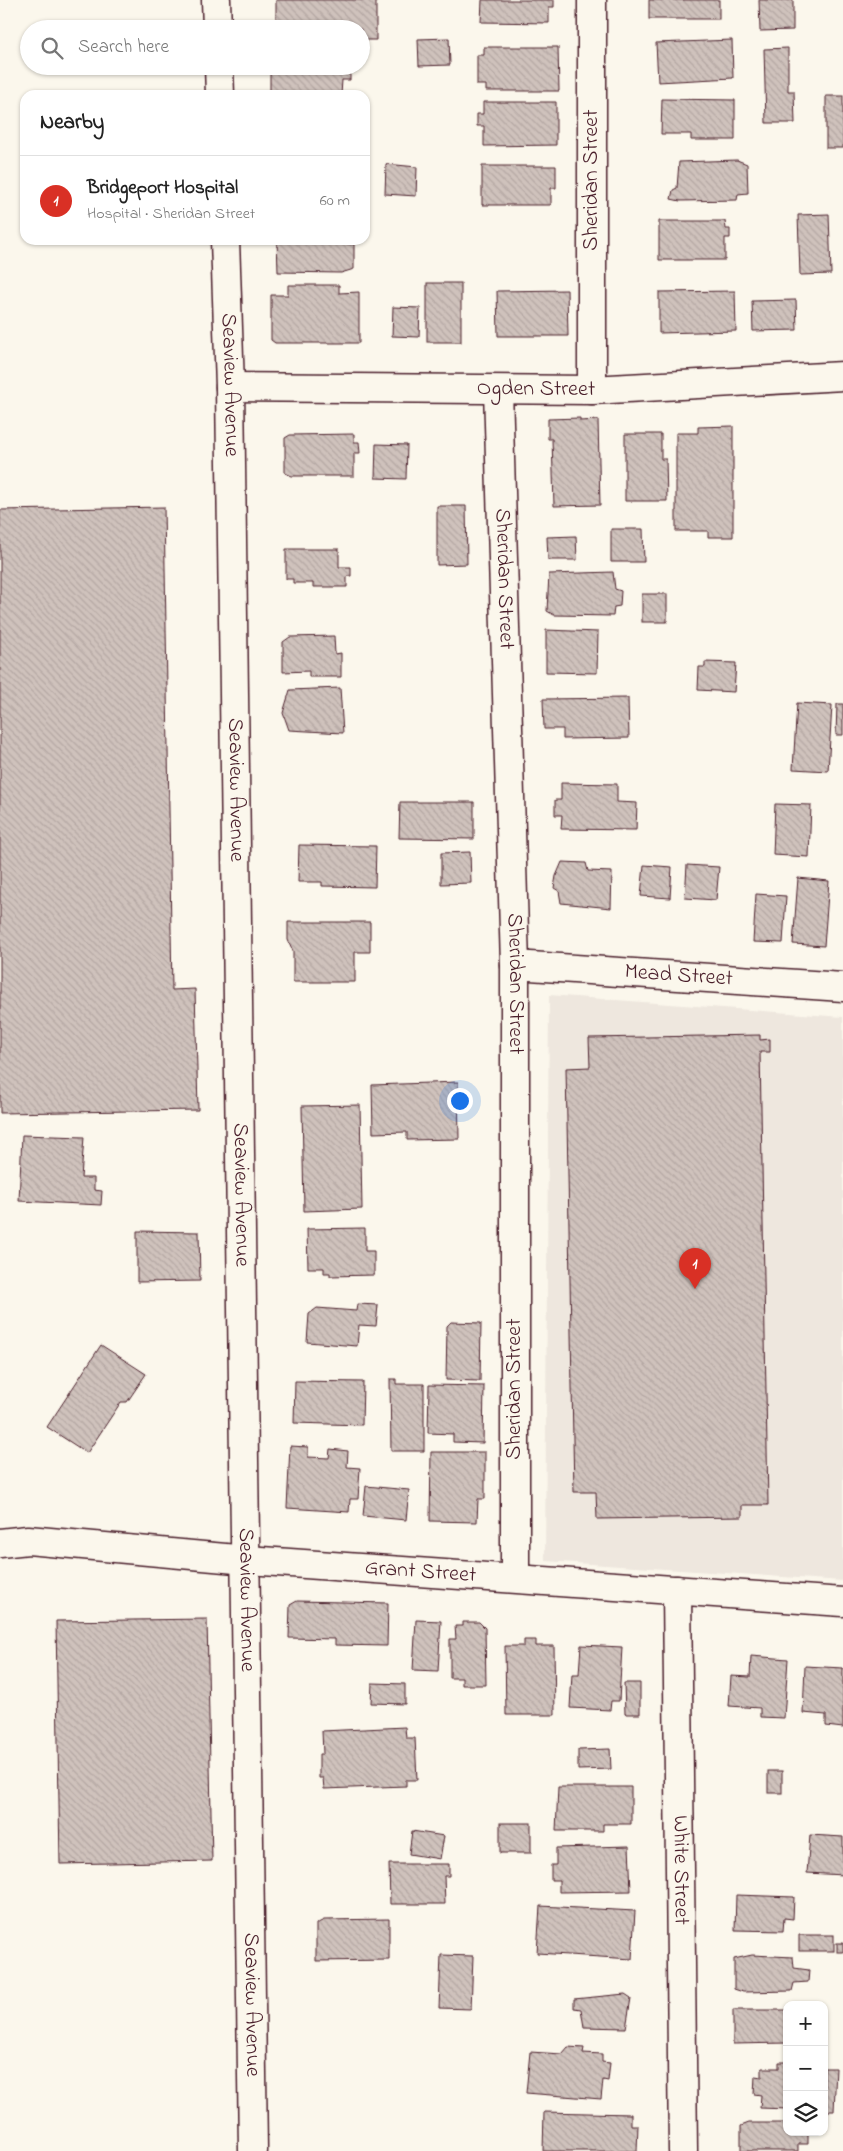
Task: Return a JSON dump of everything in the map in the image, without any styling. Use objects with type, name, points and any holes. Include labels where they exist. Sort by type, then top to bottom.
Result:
[{"type":"street","points":[[216,0],[217,20]]},
{"type":"street","name":"Sheridan Street","points":[[592,0],[592,390]]},
{"type":"street","points":[[219,75],[220,90]]},
{"type":"street","name":"Seaview Avenue","points":[[225,245],[230,387],[254,2151]]},
{"type":"street","name":"Ogden Street","points":[[230,387],[592,390],[843,376]]},
{"type":"street","name":"Sheridan Street","points":[[498,390],[515,966],[515,1578]]},
{"type":"street","name":"Mead Street","points":[[515,966],[843,986]]},
{"type":"street","name":"Grant Street","points":[[0,1543],[28,1540],[246,1560],[843,1602]]},
{"type":"street","name":"White Street","points":[[677,1590],[683,2151]]},
{"type":"shaded area","points":[[549,995],[843,1017],[843,1581],[545,1561]]},
{"type":"building","points":[[276,0],[376,0],[376,40],[370,40],[370,20],[276,20]]},
{"type":"building","points":[[482,0],[554,0],[554,7],[549,7],[549,23],[481,22]]},
{"type":"building","points":[[649,0],[719,0],[719,19],[649,19]]},
{"type":"building","points":[[759,0],[793,0],[793,30],[760,31]]},
{"type":"building","points":[[449,38],[450,65],[419,66],[418,39]]},
{"type":"building","points":[[732,40],[733,78],[658,82],[656,43]]},
{"type":"building","points":[[484,47],[558,47],[559,91],[486,91],[486,85],[477,85],[477,55],[484,55]]},
{"type":"building","points":[[788,48],[788,91],[794,91],[795,123],[766,123],[764,49]]},
{"type":"building","points":[[270,75],[350,75],[350,80],[342,80],[341,90],[270,90]]},
{"type":"building","points":[[826,96],[843,96],[843,148],[826,148]]},
{"type":"building","points":[[662,99],[735,100],[735,140],[691,140],[691,134],[661,134]]},
{"type":"building","points":[[483,102],[556,102],[556,145],[484,146],[484,126],[477,126],[477,114],[483,114]]},
{"type":"building","points":[[737,160],[747,164],[748,193],[738,194],[737,200],[680,201],[671,199],[673,190],[677,188],[679,162]]},
{"type":"building","points":[[386,164],[417,167],[416,196],[385,194]]},
{"type":"building","points":[[482,166],[556,166],[556,188],[551,188],[551,205],[482,205]]},
{"type":"building","points":[[829,214],[831,274],[800,275],[798,215]]},
{"type":"building","points":[[659,221],[725,221],[726,229],[730,229],[730,238],[725,238],[725,260],[659,260]]},
{"type":"building","points":[[277,245],[354,245],[354,269],[341,273],[278,272]]},
{"type":"building","points":[[427,283],[461,283],[461,342],[427,342]]},
{"type":"building","points":[[288,285],[339,285],[339,293],[359,292],[359,343],[275,343],[271,340],[271,295],[288,295]]},
{"type":"building","points":[[567,290],[568,336],[498,336],[497,291]]},
{"type":"building","points":[[735,291],[736,331],[659,333],[659,292]]},
{"type":"building","points":[[796,300],[797,330],[753,331],[752,301]]},
{"type":"building","points":[[393,307],[420,308],[419,337],[392,336]]},
{"type":"building","points":[[580,418],[580,421],[598,420],[600,505],[554,506],[552,439],[548,439],[548,419]]},
{"type":"building","points":[[733,426],[733,537],[708,537],[708,531],[676,531],[676,433],[698,433],[698,427]]},
{"type":"building","points":[[354,434],[354,442],[359,442],[360,453],[354,453],[354,476],[292,476],[285,473],[285,438],[290,435]]},
{"type":"building","points":[[625,434],[661,434],[661,459],[666,459],[667,501],[625,501]]},
{"type":"building","points":[[376,444],[407,445],[406,479],[375,478]]},
{"type":"building","points":[[437,506],[466,506],[467,564],[437,565]]},
{"type":"building","points":[[164,507],[172,990],[195,989],[198,1110],[0,1113],[0,510]]},
{"type":"building","points":[[611,529],[643,529],[644,562],[611,562]]},
{"type":"building","points":[[576,536],[577,560],[548,560],[547,537]]},
{"type":"building","points":[[286,549],[339,549],[339,567],[351,567],[351,576],[347,576],[347,587],[313,587],[313,583],[293,583],[293,579],[286,579]]},
{"type":"building","points":[[613,572],[615,589],[621,591],[620,606],[614,607],[613,616],[554,615],[547,611],[549,574]]},
{"type":"building","points":[[642,594],[667,594],[667,622],[642,622]]},
{"type":"building","points":[[546,630],[598,632],[597,673],[546,672]]},
{"type":"building","points":[[334,636],[335,654],[341,653],[341,677],[309,677],[309,671],[283,672],[283,642],[290,637]]},
{"type":"building","points":[[705,662],[736,663],[734,692],[698,690],[699,667],[705,667]]},
{"type":"building","points":[[340,688],[343,733],[289,730],[283,713],[290,690]]},
{"type":"building","points":[[628,698],[629,738],[563,739],[563,729],[544,729],[543,699]]},
{"type":"building","points":[[797,703],[832,705],[828,771],[793,769]]},
{"type":"building","points":[[837,704],[843,704],[843,735],[836,735]]},
{"type":"building","points":[[561,783],[617,784],[617,802],[637,803],[636,830],[561,829],[562,815],[555,815],[555,800],[561,800]]},
{"type":"building","points":[[400,802],[474,802],[474,839],[399,838]]},
{"type":"building","points":[[775,804],[811,805],[809,857],[773,855]]},
{"type":"building","points":[[299,845],[376,846],[375,887],[322,886],[322,882],[298,882]]},
{"type":"building","points":[[470,852],[471,883],[441,884],[441,853]]},
{"type":"building","points":[[562,862],[586,863],[588,871],[612,872],[611,908],[561,903],[559,891],[554,888],[556,876]]},
{"type":"building","points":[[644,865],[672,867],[670,898],[641,896]]},
{"type":"building","points":[[687,865],[719,867],[716,900],[685,898]]},
{"type":"building","points":[[798,878],[829,881],[824,946],[793,944]]},
{"type":"building","points":[[756,894],[786,896],[783,943],[753,942]]},
{"type":"building","points":[[288,922],[370,922],[370,952],[355,952],[355,982],[293,982],[293,951],[288,940]]},
{"type":"building","points":[[760,1035],[760,1040],[770,1039],[770,1052],[760,1052],[768,1505],[742,1505],[742,1517],[597,1519],[596,1492],[574,1492],[566,1068],[590,1067],[589,1038]]},
{"type":"building","points":[[458,1082],[459,1139],[407,1140],[407,1132],[373,1133],[372,1085]]},
{"type":"building","points":[[360,1105],[362,1209],[304,1211],[302,1106]]},
{"type":"building","points":[[22,1135],[84,1137],[81,1178],[94,1178],[94,1190],[102,1191],[101,1205],[19,1201]]},
{"type":"building","points":[[365,1228],[365,1251],[374,1251],[374,1275],[330,1276],[330,1273],[324,1273],[324,1268],[308,1268],[307,1229]]},
{"type":"building","points":[[137,1231],[199,1232],[200,1281],[137,1282]]},
{"type":"building","points":[[357,1304],[378,1305],[376,1326],[359,1325],[357,1346],[307,1342],[309,1314],[317,1308],[356,1311]]},
{"type":"building","points":[[451,1322],[481,1323],[480,1381],[446,1380],[447,1326]]},
{"type":"building","points":[[101,1345],[146,1374],[127,1402],[121,1402],[87,1453],[47,1427]]},
{"type":"building","points":[[390,1379],[396,1379],[396,1384],[424,1384],[424,1451],[391,1451]]},
{"type":"building","points":[[295,1381],[363,1382],[362,1425],[294,1423]]},
{"type":"building","points":[[429,1385],[484,1386],[483,1443],[453,1442],[453,1434],[428,1433]]},
{"type":"building","points":[[290,1446],[308,1447],[308,1457],[329,1458],[330,1449],[348,1451],[347,1467],[360,1468],[358,1499],[350,1499],[349,1512],[287,1508]]},
{"type":"building","points":[[431,1452],[485,1452],[485,1499],[478,1499],[477,1522],[430,1521]]},
{"type":"building","points":[[366,1486],[409,1490],[406,1520],[363,1516]]},
{"type":"building","points":[[297,1601],[388,1603],[387,1646],[335,1645],[335,1639],[289,1638],[290,1605]]},
{"type":"building","points":[[207,1619],[212,1861],[60,1864],[56,1621]]},
{"type":"building","points":[[416,1620],[441,1621],[438,1671],[413,1670]]},
{"type":"building","points":[[463,1622],[479,1622],[485,1628],[486,1685],[462,1685],[462,1678],[450,1678],[450,1639],[456,1639],[455,1626],[463,1626]]},
{"type":"building","points":[[524,1640],[536,1640],[536,1646],[554,1646],[555,1715],[506,1715],[505,1646],[524,1646]]},
{"type":"building","points":[[581,1645],[622,1647],[619,1701],[611,1701],[610,1710],[570,1708],[572,1674],[579,1674]]},
{"type":"building","points":[[751,1656],[788,1659],[784,1718],[760,1717],[760,1708],[729,1706],[731,1676],[750,1677]]},
{"type":"building","points":[[805,1666],[843,1668],[843,1728],[826,1726],[826,1715],[803,1713]]},
{"type":"building","points":[[372,1683],[405,1684],[405,1704],[371,1703]]},
{"type":"building","points":[[624,1683],[640,1683],[640,1714],[625,1714]]},
{"type":"building","points":[[405,1727],[406,1738],[415,1738],[417,1780],[406,1780],[406,1786],[324,1789],[323,1778],[319,1778],[319,1754],[323,1754],[322,1731]]},
{"type":"building","points":[[610,1749],[611,1769],[578,1770],[578,1750]]},
{"type":"building","points":[[768,1771],[782,1771],[782,1793],[768,1793]]},
{"type":"building","points":[[558,1787],[631,1787],[631,1824],[603,1824],[603,1831],[556,1831]]},
{"type":"building","points":[[500,1823],[531,1823],[531,1853],[500,1853]]},
{"type":"building","points":[[412,1831],[444,1836],[440,1859],[409,1854]]},
{"type":"building","points":[[810,1835],[843,1837],[843,1875],[807,1873]]},
{"type":"building","points":[[629,1846],[631,1891],[559,1892],[559,1880],[551,1880],[551,1865],[556,1865],[556,1848]]},
{"type":"building","points":[[389,1864],[449,1864],[449,1876],[444,1876],[445,1904],[390,1904]]},
{"type":"building","points":[[736,1895],[794,1897],[793,1919],[784,1918],[783,1931],[735,1930]]},
{"type":"building","points":[[540,1906],[635,1911],[632,1959],[537,1953]]},
{"type":"building","points":[[389,1919],[389,1960],[316,1961],[316,1924],[324,1920]]},
{"type":"building","points":[[799,1935],[834,1935],[834,1951],[799,1951]]},
{"type":"building","points":[[837,1943],[843,1943],[843,1952],[837,1952]]},
{"type":"building","points":[[441,1955],[473,1956],[471,2009],[439,2008]]},
{"type":"building","points":[[752,1955],[793,1957],[794,1968],[809,1970],[808,1982],[794,1983],[792,1991],[743,1992],[734,1989],[734,1959]]},
{"type":"building","points":[[625,1994],[631,1998],[626,2028],[584,2027],[581,2009],[574,2008],[574,1999]]},
{"type":"building","points":[[733,2010],[783,2010],[783,2043],[733,2044]]},
{"type":"building","points":[[568,2047],[584,2048],[583,2053],[602,2054],[602,2062],[610,2063],[608,2081],[603,2080],[601,2099],[526,2093],[530,2052],[562,2054]]},
{"type":"building","points":[[779,2062],[783,2062],[783,2109],[760,2108],[761,2095],[754,2094],[755,2076],[762,2077],[762,2068],[779,2068]]},
{"type":"building","points":[[828,2068],[836,2068],[834,2111],[828,2111]]},
{"type":"building","points":[[544,2112],[631,2114],[631,2125],[638,2125],[637,2151],[543,2151]]},
{"type":"building","points":[[749,2123],[783,2123],[783,2136],[808,2136],[808,2144],[798,2144],[798,2151],[741,2151],[741,2126]]},
{"type":"place","name":"Bridgeport Hospital","points":[[695,1289]]}]
